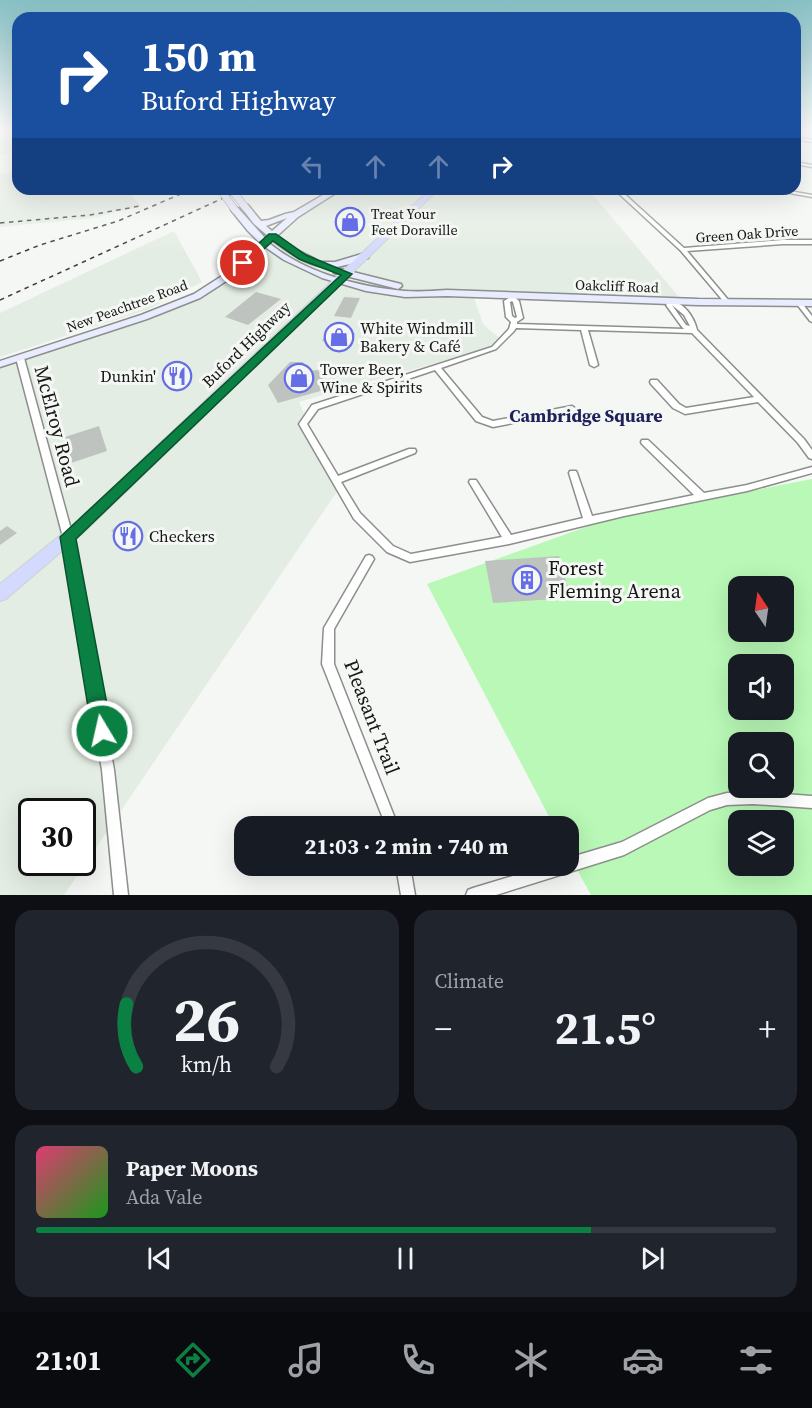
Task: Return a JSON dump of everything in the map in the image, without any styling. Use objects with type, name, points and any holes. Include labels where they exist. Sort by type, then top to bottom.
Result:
[{"type":"main road","name":"Oakcliff Road","points":[[224,195],[256,235],[291,261],[344,277]]},
{"type":"main road","name":"Oakcliff Road","points":[[236,195],[257,222],[272,236],[302,257],[376,291],[511,298],[812,303]]},
{"type":"main road","name":"New Peachtree Road","points":[[0,364],[166,309],[197,296],[228,276],[299,213],[328,195]]},
{"type":"main road","name":"Buford Highway","points":[[0,594],[68,537],[429,195]]},
{"type":"main road","points":[[257,222],[274,223],[282,217],[299,213]]},
{"type":"main road","points":[[243,263],[267,256],[276,256],[291,261]]},
{"type":"main road","points":[[317,264],[335,265],[365,256]]},
{"type":"street","points":[[623,195],[683,250],[727,302]]},
{"type":"street","name":"Green Oak Drive","points":[[683,250],[812,242]]},
{"type":"street","points":[[511,298],[516,301],[520,318],[494,348],[315,407],[303,424],[357,516],[390,549],[410,558],[509,540],[812,470]]},
{"type":"street","points":[[672,302],[669,305],[684,326],[694,331],[801,441],[812,456]]},
{"type":"street","points":[[799,303],[812,320]]},
{"type":"street","points":[[514,323],[584,328],[694,331]]},
{"type":"street","points":[[584,328],[594,364]]},
{"type":"street","name":"McElroy Road","points":[[20,358],[68,537],[108,770],[121,895]]},
{"type":"street","points":[[437,368],[478,419],[493,424],[573,409]]},
{"type":"street","points":[[654,382],[676,406],[685,411],[760,399]]},
{"type":"street","points":[[645,442],[702,496]]},
{"type":"street","points":[[337,480],[412,452]]},
{"type":"street","points":[[573,473],[589,521]]},
{"type":"street","points":[[473,482],[509,540]]},
{"type":"street","name":"Pleasant Trail","points":[[369,558],[329,628],[328,664],[388,816]]},
{"type":"street","points":[[579,862],[624,848],[708,804],[727,799],[753,798],[812,802]]},
{"type":"street","points":[[405,876],[408,895]]},
{"type":"street","points":[[473,895],[533,876]]},
{"type":"shaded area","points":[[12,173],[12,195],[131,195],[141,206],[92,218],[0,227],[0,174]]},
{"type":"shaded area","points":[[330,195],[593,195],[679,297],[473,295],[483,324],[505,343],[299,402],[338,490],[96,848],[96,798],[18,798],[18,876],[77,876],[64,895],[0,895],[0,363],[190,300],[236,272],[282,226]]},
{"type":"shaded area","points":[[174,231],[202,282],[147,310],[0,357],[0,313]]},
{"type":"green space","points":[[812,479],[812,895],[591,895],[579,873],[579,816],[549,816],[427,584],[611,518]]},
{"type":"building","points":[[256,292],[281,299],[248,325],[225,317]]},
{"type":"building","points":[[344,297],[360,298],[351,318],[334,316]]},
{"type":"building","name":"White Windmill Bakery & Café","points":[[328,329],[355,333],[350,345],[322,341]]},
{"type":"building","name":"Tower Beer, Wine & Spirits","points":[[290,362],[303,362],[308,371],[318,370],[327,386],[323,387],[324,390],[278,403],[268,385]]},
{"type":"building","name":"Dunkin'","points":[[178,367],[187,383],[176,386],[167,370]]},
{"type":"building","points":[[99,426],[107,451],[71,463],[65,437]]},
{"type":"building","name":"Checkers","points":[[120,523],[139,531],[131,541],[111,531]]},
{"type":"building","points":[[7,526],[17,533],[0,545],[0,531]]},
{"type":"building","name":"Forest Fleming Arena","points":[[559,556],[571,598],[493,603],[485,561]]},
{"type":"railway","points":[[0,261],[40,245],[118,221],[178,195]]},
{"type":"railway","points":[[0,300],[230,195]]},
{"type":"railway","points":[[0,223],[90,215],[140,206]]},
{"type":"place","name":"Treat Your Feet Doraville","points":[[350,222]]},
{"type":"place","name":"White Windmill Bakery & Café","points":[[339,337]]},
{"type":"place","name":"Dunkin'","points":[[177,376]]},
{"type":"place","name":"Tower Beer, Wine & Spirits","points":[[299,378]]},
{"type":"place","name":"Checkers","points":[[128,536]]},
{"type":"place","name":"Forest Fleming Arena","points":[[527,580]]},
{"type":"district","name":"Cambridge Square","points":[[586,416]]},
{"type":"route","points":[[102,731],[68,537],[347,274],[302,257],[272,236],[243,263]]}]
